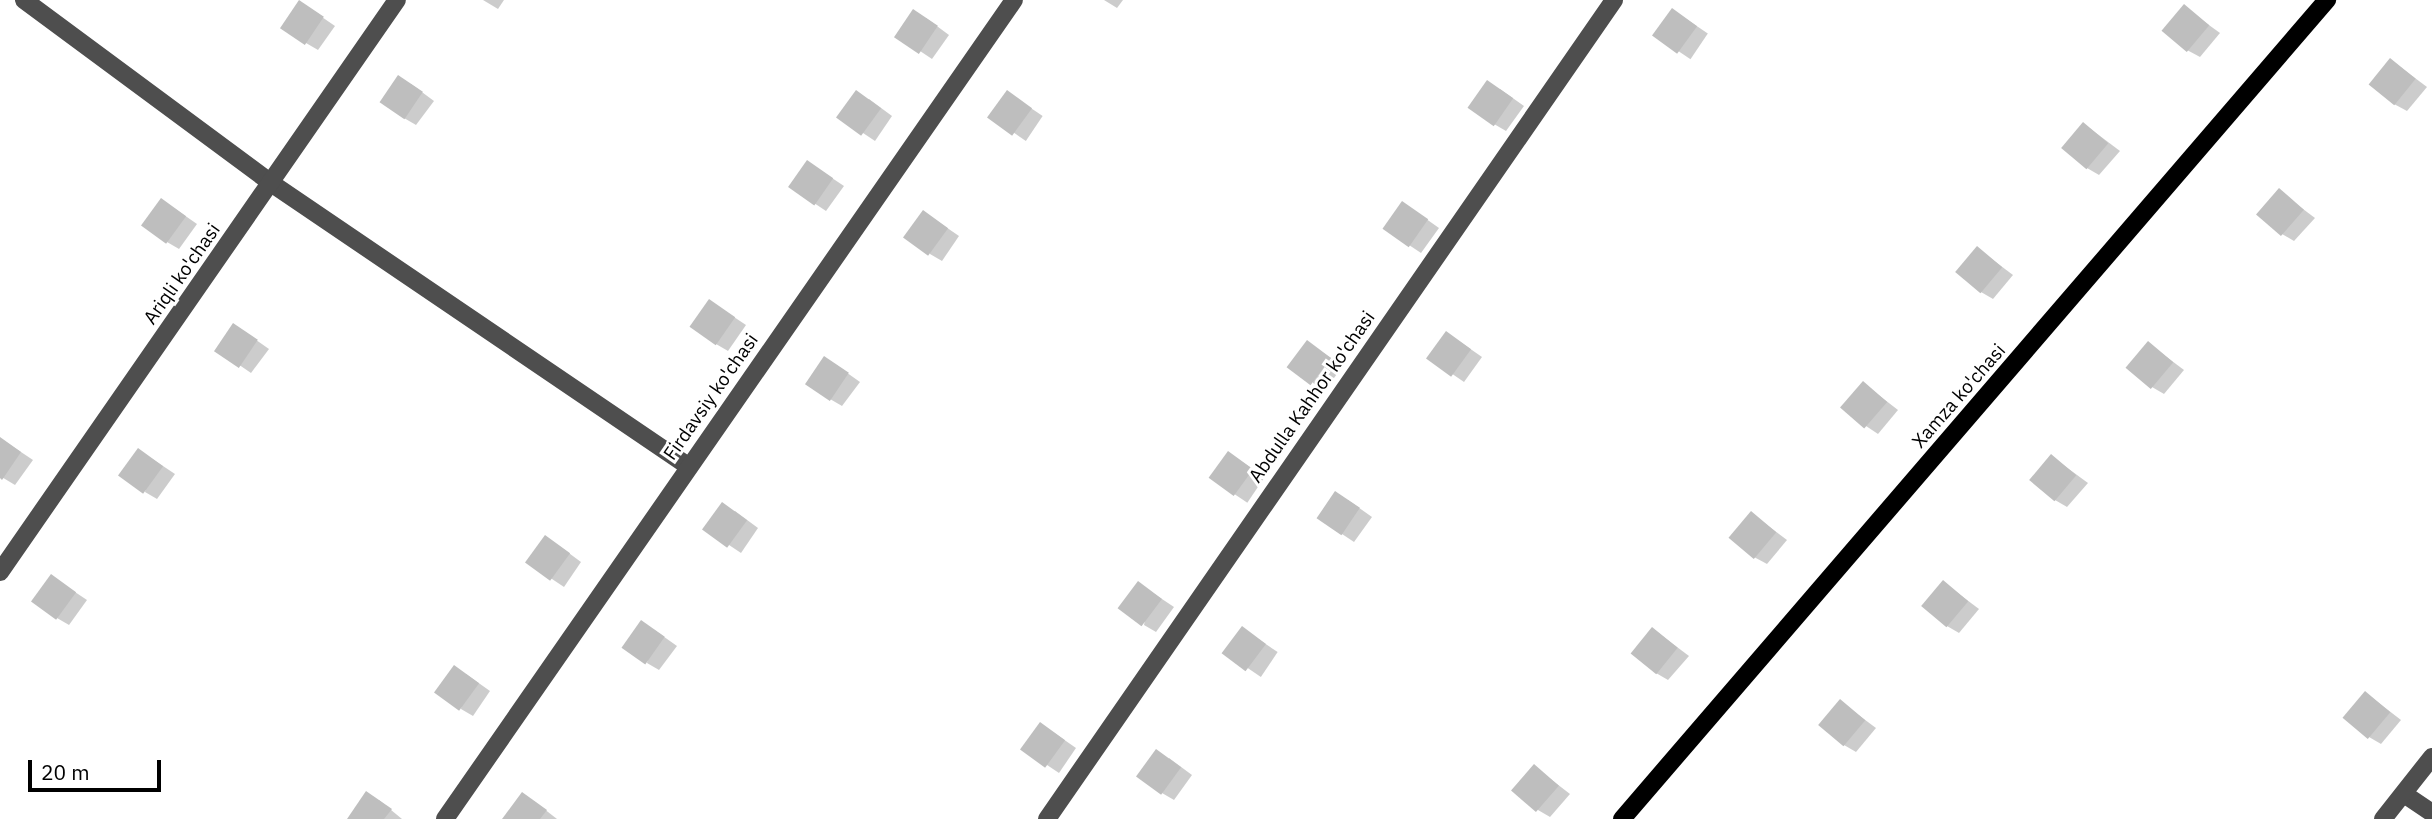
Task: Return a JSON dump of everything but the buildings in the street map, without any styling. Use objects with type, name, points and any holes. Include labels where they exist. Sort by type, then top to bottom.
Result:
[{"type":"main road","name":"Xamza ko'chasi","points":[[1622,819],[2328,0]]},
{"type":"street","points":[[24,0],[271,183],[688,466]]},
{"type":"street","name":"Ariqli ko'chasi","points":[[0,572],[397,0]]},
{"type":"street","name":"Firdavsiy ko'chasi","points":[[445,819],[1014,0]]},
{"type":"street","name":"Abdulla Kahhor ko'chasi","points":[[1047,819],[1614,0]]},
{"type":"street","points":[[2383,819],[2432,757]]},
{"type":"street","points":[[2404,793],[2432,813]]}]
